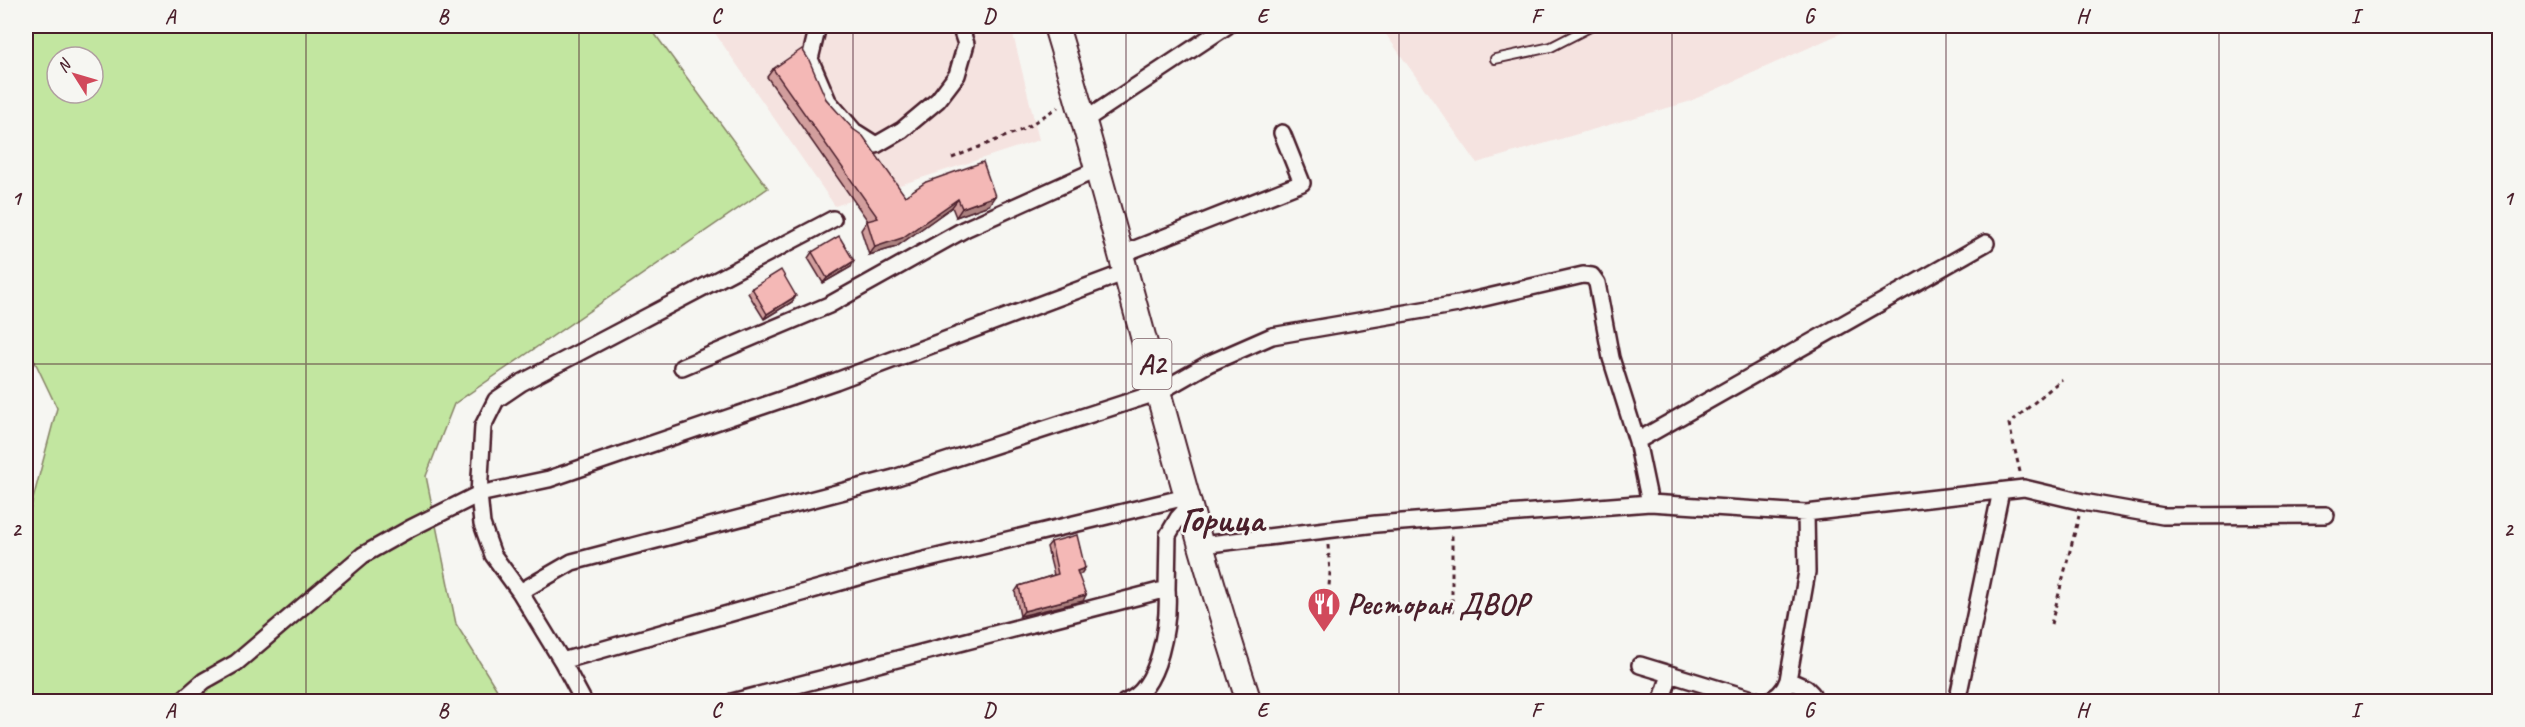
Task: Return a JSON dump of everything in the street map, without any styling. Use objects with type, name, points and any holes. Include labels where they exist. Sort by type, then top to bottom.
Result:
[{"type":"main road","name":"A2","points":[[1056,26],[1085,120],[1188,501],[1249,702]]},
{"type":"street","points":[[818,26],[810,59],[828,101],[854,131],[876,145],[903,130],[938,100],[957,75],[966,44],[960,26]]},
{"type":"street","points":[[1085,120],[1227,26]]},
{"type":"street","points":[[180,702],[204,681],[236,663],[363,555],[479,494],[560,476],[836,381],[1124,263],[1302,183],[1282,133]]},
{"type":"street","points":[[682,367],[829,305],[965,229],[1098,169]]},
{"type":"street","points":[[584,702],[562,660],[520,592],[493,555],[482,524],[479,494],[483,426],[496,400],[521,383],[833,219]]},
{"type":"street","points":[[1637,441],[1986,243]]},
{"type":"street","points":[[520,592],[572,562],[894,478],[1159,392],[1208,364],[1272,336],[1458,304],[1583,275],[1592,276],[1598,283],[1611,358],[1637,441],[1650,503]]},
{"type":"street","points":[[1201,545],[1452,518],[1650,503],[1806,513],[2024,488],[2083,502],[2163,516],[2326,515]]},
{"type":"street","points":[[1957,702],[2001,491]]},
{"type":"street","points":[[1125,702],[1135,698],[1154,673],[1168,615],[1168,535],[1188,501]]},
{"type":"street","points":[[562,660],[883,570],[1188,501]]},
{"type":"street","points":[[1640,665],[1764,702],[1776,698],[1786,688],[1808,572],[1806,513]]},
{"type":"street","points":[[732,702],[1167,589]]},
{"type":"street","points":[[1661,702],[1670,675]]},
{"type":"street","points":[[1788,680],[1806,688],[1812,694],[1810,702]]},
{"type":"lane","points":[[1495,59],[1551,47],[1592,26]]},
{"type":"path","points":[[952,158],[1024,129],[1077,95]]},
{"type":"path","points":[[2024,488],[2009,424],[2062,379]]},
{"type":"path","points":[[2050,624],[2083,502]]},
{"type":"path","points":[[1452,518],[1452,612]]},
{"type":"path","points":[[1327,530],[1330,573],[1328,600]]},
{"type":"shaded area","points":[[710,26],[1011,26],[1039,140],[835,206]]},
{"type":"shaded area","points":[[1380,26],[1857,26],[1688,102],[1477,163]]},
{"type":"green space","points":[[26,26],[649,26],[768,188],[454,404],[426,476],[456,624],[504,701],[26,701],[26,519],[57,408],[26,343]]},
{"type":"building","points":[[802,49],[826,99],[853,129],[863,136],[905,196],[926,182],[983,162],[995,196],[962,208],[958,199],[902,238],[875,247],[867,221],[878,218],[773,69]]},
{"type":"building","points":[[839,236],[854,261],[827,278],[812,252]]},
{"type":"building","points":[[781,270],[796,296],[767,314],[752,288]]},
{"type":"building","points":[[26,353],[34,363],[26,371]]},
{"type":"building","points":[[1077,535],[1085,568],[1077,571],[1086,595],[1024,611],[1019,586],[1058,574],[1051,542]]},
{"type":"place","name":"Ресторан ДВОР","points":[[1324,633]]},
{"type":"district","name":"Горица","points":[[1222,519]]}]
